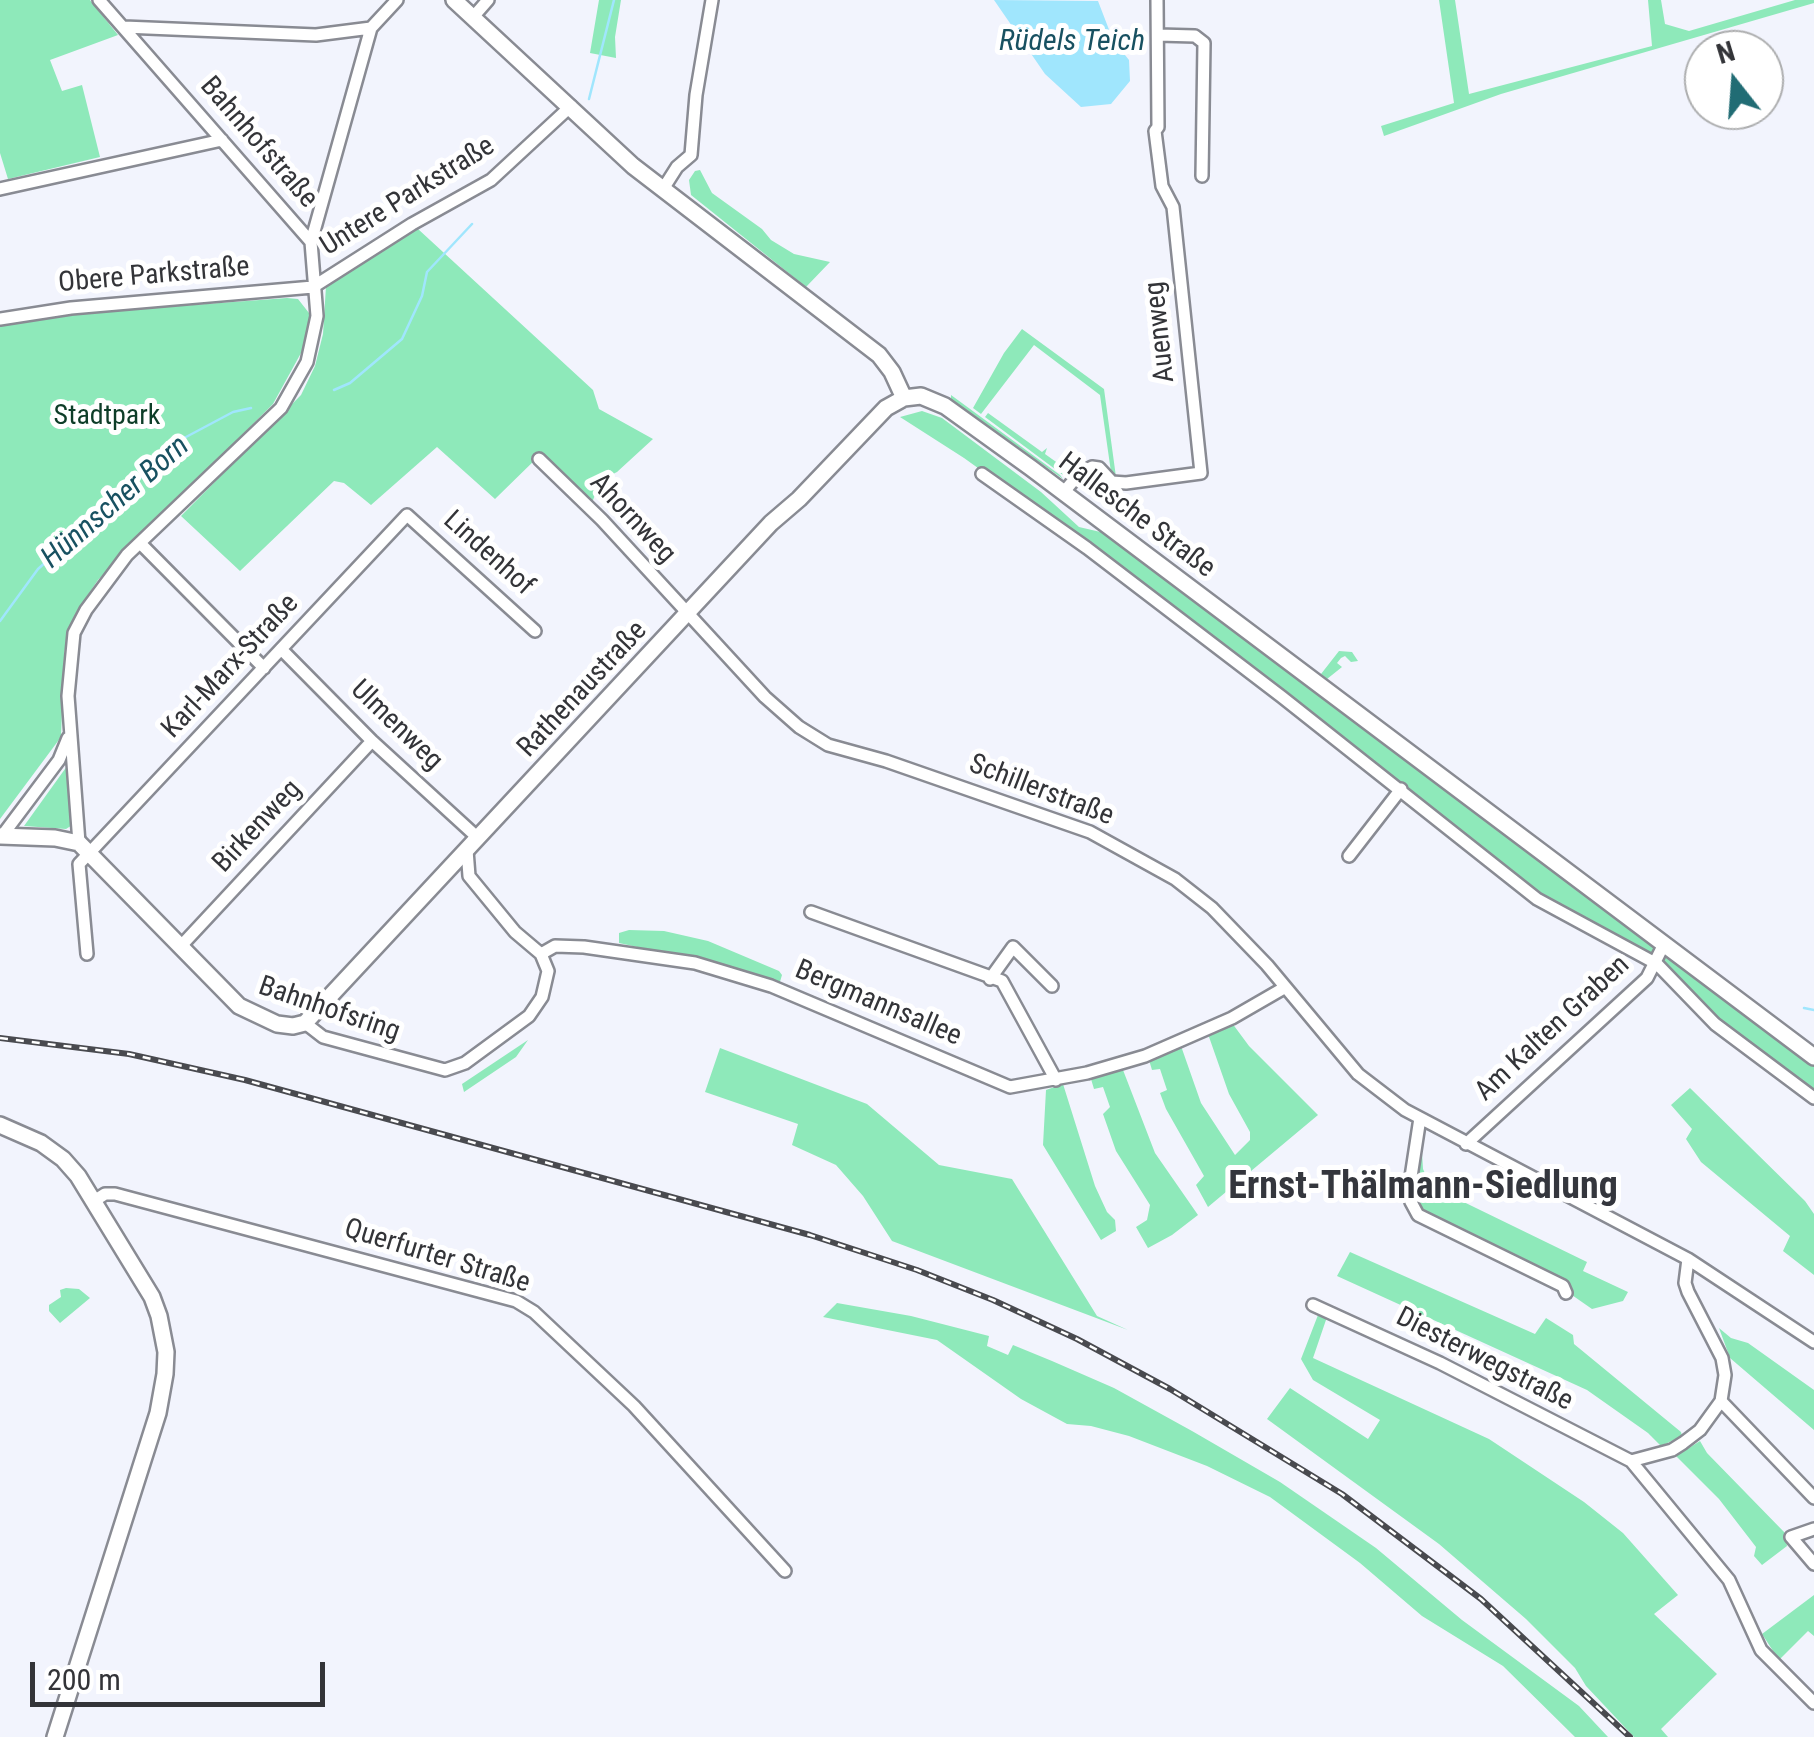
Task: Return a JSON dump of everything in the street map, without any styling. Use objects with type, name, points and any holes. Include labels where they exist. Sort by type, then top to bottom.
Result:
[{"type":"main road","points":[[454,0],[566,111],[879,355],[904,398]]},
{"type":"main road","name":"Hallesche Straße","points":[[904,398],[921,396],[940,402],[1814,1056]]},
{"type":"main road","name":"Rathenaustraße","points":[[304,1023],[745,550],[799,499],[870,422],[904,398]]},
{"type":"main road","points":[[0,837],[68,839],[86,848]]},
{"type":"main road","name":"Bahnhofsring","points":[[86,848],[248,1012],[286,1027],[304,1023]]},
{"type":"main road","points":[[0,1125],[30,1136],[72,1168],[152,1297],[162,1324],[166,1365],[149,1442],[55,1737]]},
{"type":"street","name":"Bahnhofstraße","points":[[86,848],[70,734],[68,696],[74,633],[114,570],[280,408],[307,362],[317,316],[311,242],[99,0]]},
{"type":"street","points":[[311,242],[371,28],[397,0]]},
{"type":"street","points":[[474,16],[488,0]]},
{"type":"street","points":[[662,189],[690,154],[712,0]]},
{"type":"street","name":"Auenweg","points":[[1063,493],[1079,474],[1092,466],[1102,470],[1112,482],[1126,483],[1201,473],[1174,208],[1162,186],[1155,131],[1157,0]]},
{"type":"street","points":[[124,27],[316,35],[371,28]]},
{"type":"street","points":[[1158,35],[1195,36],[1204,44],[1202,176]]},
{"type":"street","name":"Untere Parkstraße","points":[[313,287],[491,180],[566,111]]},
{"type":"street","points":[[0,189],[222,140]]},
{"type":"street","name":"Obere Parkstraße","points":[[0,319],[71,308],[313,287]]},
{"type":"street","name":"Ahornweg","points":[[539,459],[602,520],[687,616]]},
{"type":"street","name":"Hallesche Straße","points":[[982,474],[1087,548],[1401,789],[1537,899],[1656,964],[1715,1024],[1814,1098]]},
{"type":"street","name":"Lindenhof","points":[[407,514],[535,631]]},
{"type":"street","name":"Karl-Marx-Straße","points":[[86,848],[264,668],[407,514]]},
{"type":"street","points":[[140,542],[264,668]]},
{"type":"street","name":"Schillerstraße","points":[[687,616],[798,727],[828,744],[886,760],[1090,832],[1175,879],[1212,908],[1267,965],[1358,1074],[1392,1101],[1466,1144],[1688,1259],[1814,1342]]},
{"type":"street","name":"Ulmenweg","points":[[281,649],[472,844]]},
{"type":"street","name":"Bahnhofstraße","points":[[0,837],[59,760],[70,734]]},
{"type":"street","name":"Birkenweg","points":[[180,947],[372,741]]},
{"type":"street","points":[[1348,856],[1401,789]]},
{"type":"street","points":[[469,876],[472,844]]},
{"type":"street","points":[[86,848],[78,877],[87,954]]},
{"type":"street","points":[[445,873],[469,876],[515,932],[541,954]]},
{"type":"street","points":[[811,912],[1002,981],[1056,1080]]},
{"type":"street","name":"Am Kalten Graben","points":[[1466,1144],[1646,978],[1664,944]]},
{"type":"street","name":"Bergmannsallee","points":[[541,954],[554,946],[584,947],[695,964],[771,986],[1010,1087],[1056,1080],[1172,1046],[1284,988]]},
{"type":"street","points":[[990,979],[1013,947],[1052,986]]},
{"type":"street","name":"Bahnhofsring","points":[[304,1023],[323,1038],[438,1070],[451,1069],[529,1016],[542,996],[548,971],[541,954]]},
{"type":"street","points":[[1420,1118],[1410,1190],[1418,1215],[1562,1286],[1566,1293]]},
{"type":"street","name":"Querfurter Straße","points":[[94,1200],[115,1194],[516,1301],[534,1312],[634,1406],[786,1571]]},
{"type":"street","points":[[1631,1461],[1684,1443],[1700,1430],[1722,1401],[1722,1358],[1688,1292],[1688,1259]]},
{"type":"street","name":"Diesterwegstraße","points":[[1313,1305],[1440,1363],[1631,1461],[1729,1580],[1761,1650],[1814,1703]]},
{"type":"street","points":[[1722,1401],[1814,1498]]},
{"type":"street","points":[[1814,1529],[1791,1538],[1814,1564]]},
{"type":"green space","points":[[0,0],[90,0],[118,35],[50,60],[62,91],[82,85],[100,157],[8,179],[0,153]]},
{"type":"green space","points":[[599,0],[621,0],[616,58],[590,53]]},
{"type":"green space","points":[[1439,0],[1455,0],[1469,94],[1652,46],[1648,0],[1661,0],[1665,24],[1686,30],[1684,41],[1501,94],[1384,136],[1381,126],[1454,103]]},
{"type":"green space","points":[[1795,0],[1814,3],[1721,30],[1692,30]]},
{"type":"green space","points":[[700,170],[712,193],[771,240],[794,254],[830,262],[806,287],[691,195],[689,180]]},
{"type":"green space","points":[[418,229],[593,390],[599,409],[653,439],[617,472],[601,480],[593,500],[588,502],[540,455],[495,499],[437,447],[371,505],[344,483],[334,481],[240,571],[181,516],[301,395],[315,366],[323,334],[326,286]]},
{"type":"green space","name":"Stadtpark","points":[[298,299],[309,313],[309,332],[273,404],[98,580],[77,611],[67,631],[61,737],[0,819],[0,326],[71,314]]},
{"type":"green space","points":[[1022,329],[1104,389],[1116,477],[1111,472],[1100,395],[1034,345],[981,414],[973,408]]},
{"type":"green space","points":[[951,395],[1060,475],[1063,479],[951,399]]},
{"type":"green space","points":[[922,411],[942,418],[1041,492],[1079,527],[1109,534],[1814,1063],[1814,1091],[1709,1013],[1665,967],[1538,892],[1177,611],[964,458],[900,417]]},
{"type":"green space","points":[[988,413],[1042,452],[1047,448],[1045,454],[1066,469],[1077,458],[1076,467],[1063,475],[985,417]]},
{"type":"green space","points":[[1339,651],[1352,652],[1358,661],[1341,658],[1337,663],[1342,667],[1327,679],[1321,674]]},
{"type":"green space","points":[[70,762],[77,822],[66,829],[24,826]]},
{"type":"green space","points":[[664,931],[708,941],[779,971],[779,985],[738,969],[619,943],[619,933]]},
{"type":"green space","points":[[1232,1023],[1249,1046],[1318,1115],[1208,1207],[1196,1185],[1204,1176],[1166,1109],[1160,1093],[1167,1090],[1160,1069],[1152,1070],[1149,1060],[1181,1046],[1201,1103],[1235,1155],[1250,1140],[1250,1132],[1229,1094],[1208,1034]]},
{"type":"green space","points":[[528,1040],[516,1057],[464,1092],[462,1084]]},
{"type":"green space","points":[[720,1048],[867,1104],[939,1165],[1012,1179],[1097,1316],[1128,1330],[892,1241],[863,1196],[836,1165],[792,1145],[798,1124],[705,1092]]},
{"type":"green space","points":[[1123,1070],[1155,1153],[1198,1215],[1148,1248],[1136,1227],[1147,1220],[1150,1205],[1116,1151],[1103,1114],[1110,1107],[1103,1087],[1094,1089],[1091,1079]]},
{"type":"green space","points":[[1063,1084],[1095,1186],[1115,1220],[1116,1231],[1101,1240],[1043,1145],[1046,1090]]},
{"type":"green space","points":[[1690,1088],[1814,1214],[1814,1275],[1783,1251],[1790,1236],[1701,1162],[1686,1139],[1692,1129],[1671,1105]]},
{"type":"green space","points":[[1418,1152],[1422,1153],[1429,1182],[1439,1190],[1587,1262],[1583,1271],[1628,1292],[1623,1301],[1592,1309],[1430,1217],[1414,1196]]},
{"type":"green space","points":[[1350,1252],[1535,1334],[1546,1318],[1573,1335],[1574,1344],[1682,1436],[1661,1446],[1587,1390],[1337,1276]]},
{"type":"green space","points":[[66,1288],[79,1289],[90,1298],[60,1323],[49,1311],[49,1305]]},
{"type":"green space","points":[[837,1303],[989,1336],[987,1346],[1008,1355],[1013,1345],[1052,1361],[1114,1388],[1192,1431],[1280,1482],[1376,1548],[1462,1620],[1579,1706],[1608,1737],[1575,1737],[1503,1666],[1422,1616],[1360,1563],[1270,1497],[1207,1466],[1129,1436],[1067,1424],[1021,1399],[937,1340],[823,1317]]},
{"type":"green space","points":[[1318,1315],[1327,1317],[1313,1358],[1489,1439],[1623,1533],[1678,1595],[1654,1614],[1717,1674],[1661,1729],[1668,1737],[1634,1737],[1586,1686],[1575,1668],[1526,1619],[1439,1544],[1267,1419],[1290,1388],[1368,1439],[1380,1420],[1313,1380],[1301,1359]]},
{"type":"green space","points":[[1719,1328],[1731,1338],[1748,1343],[1814,1390],[1814,1430],[1730,1358]]},
{"type":"green space","points":[[1700,1441],[1707,1453],[1785,1533],[1787,1546],[1762,1565],[1754,1556],[1756,1547],[1719,1499],[1676,1456]]},
{"type":"green space","points":[[1814,1595],[1814,1636],[1808,1631],[1779,1660],[1762,1634]]},
{"type":"water","name":"Rüdels Teich","points":[[994,0],[1098,1],[1113,40],[1129,60],[1130,81],[1111,104],[1081,107],[1045,74]]},
{"type":"waterway","name":"Hünnscher Born","points":[[589,99],[614,0]]},
{"type":"waterway","name":"Hünnscher Born","points":[[334,390],[350,383],[402,339],[422,296],[427,272],[472,224]]},
{"type":"waterway","name":"Hünnscher Born","points":[[0,621],[38,569],[186,437],[233,412],[251,408]]},
{"type":"waterway","points":[[1804,1008],[1814,1010]]},
{"type":"railway","points":[[0,1038],[129,1054],[245,1080],[810,1235],[993,1300],[1170,1389],[1342,1494],[1481,1599],[1630,1737]]},
{"type":"district","name":"Ernst-Thälmann-Siedlung","points":[[1423,1188]]}]
